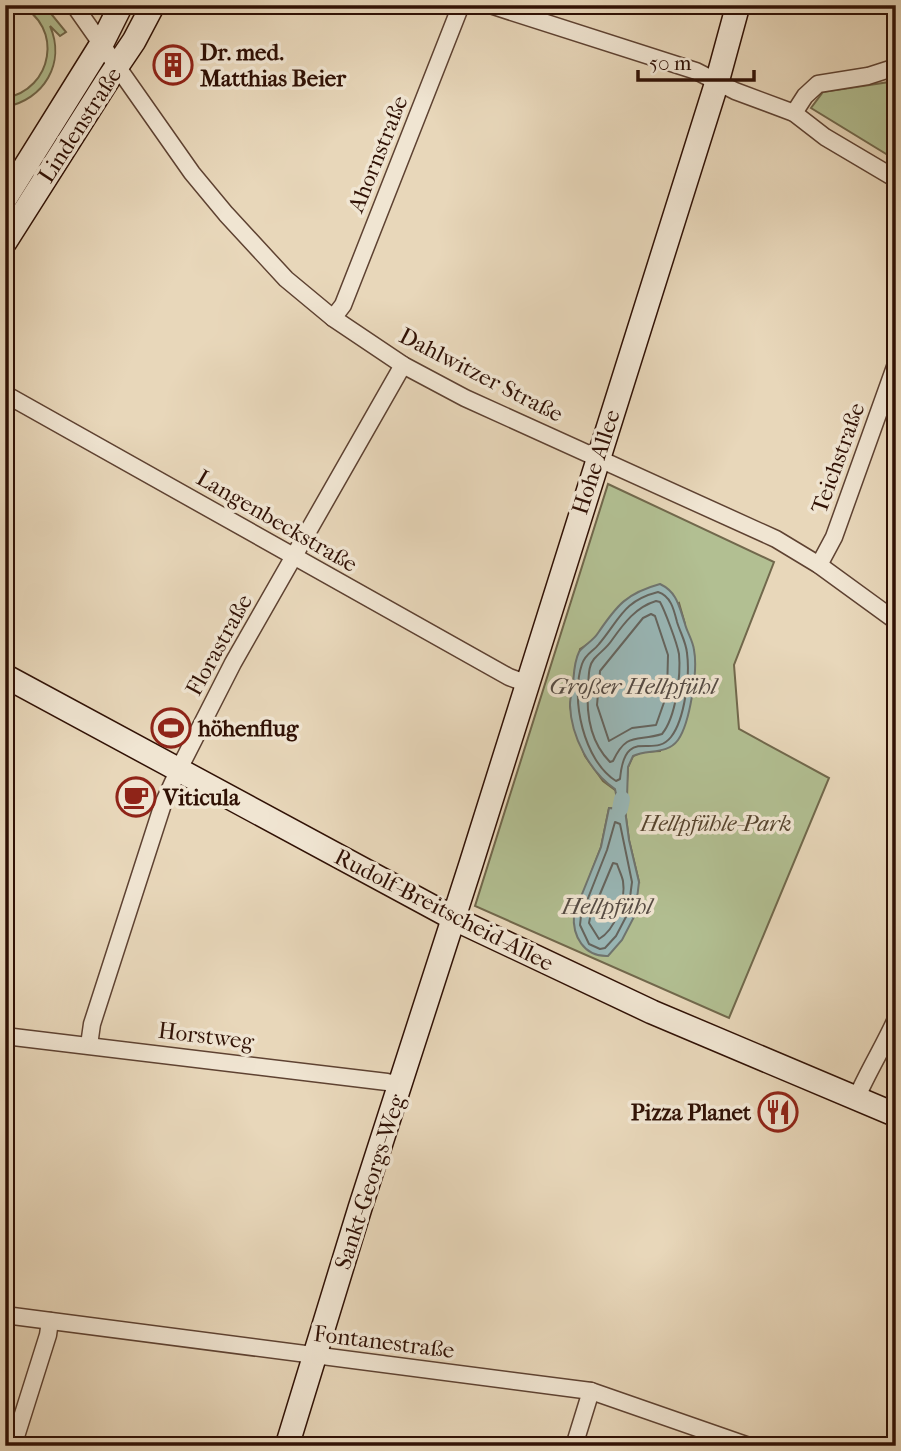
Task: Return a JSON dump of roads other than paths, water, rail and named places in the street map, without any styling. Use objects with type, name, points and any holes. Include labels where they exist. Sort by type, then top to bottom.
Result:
[{"type":"street","name":"Dahlwitzer Straße","points":[[74,5],[192,173],[286,279],[333,318],[403,365],[465,398],[776,539],[819,565],[896,621]]},
{"type":"street","name":"Lindenstraße","points":[[5,199],[100,45],[121,5]]},
{"type":"street","name":"Lindenstraße","points":[[5,242],[134,41],[153,5]]},
{"type":"street","name":"Ahornstraße","points":[[333,318],[343,305],[461,5]]},
{"type":"street","points":[[490,5],[696,71],[794,113],[825,136],[896,179]]},
{"type":"street","name":"Hohe Allee","points":[[453,918],[717,82],[738,5]]},
{"type":"street","points":[[794,113],[805,96],[818,84],[896,67]]},
{"type":"street","name":"Teichstraße","points":[[819,565],[834,537],[896,364]]},
{"type":"street","name":"Florastraße","points":[[89,1045],[92,1024],[159,817],[178,769],[233,663],[403,365]]},
{"type":"street","name":"Langenbeckstraße","points":[[5,394],[513,680],[528,684]]},
{"type":"street","name":"Rudolf-Breitscheid-Allee","points":[[5,676],[453,918],[652,1012],[896,1115]]},
{"type":"street","name":"Sankt-Georgs-Weg","points":[[288,1446],[453,918]]},
{"type":"street","points":[[856,1099],[864,1080],[884,1048],[896,1019]]},
{"type":"street","name":"Horstweg","points":[[5,1036],[387,1082],[400,1086]]},
{"type":"street","name":"Fontanestraße","points":[[5,1315],[591,1391],[749,1446]]},
{"type":"street","points":[[13,1446],[50,1321]]},
{"type":"street","points":[[574,1446],[591,1391]]},
{"type":"water","name":"Großer Hellpfühl","points":[[660,584],[677,600],[693,647],[695,670],[692,696],[686,722],[678,740],[663,750],[633,756],[628,767],[627,798],[617,799],[615,789],[590,763],[574,729],[570,705],[575,664],[579,652],[596,636],[624,601]]},
{"type":"water","name":"Hellpfühl","points":[[609,808],[625,810],[639,882],[635,915],[622,940],[608,956],[592,953],[581,944],[575,930],[574,914],[601,847]]},
{"type":"waterway","points":[[620,809],[622,799]]},
{"type":"place","name":"Dr. med. Matthias Beier","points":[[173,65]]},
{"type":"place","name":"höhenflug","points":[[171,728]]},
{"type":"place","name":"Viticula","points":[[136,797]]},
{"type":"place","name":"Pizza Planet","points":[[778,1112]]},
{"type":"park label","name":"Hellpfühle-Park","points":[[716,823]]}]
